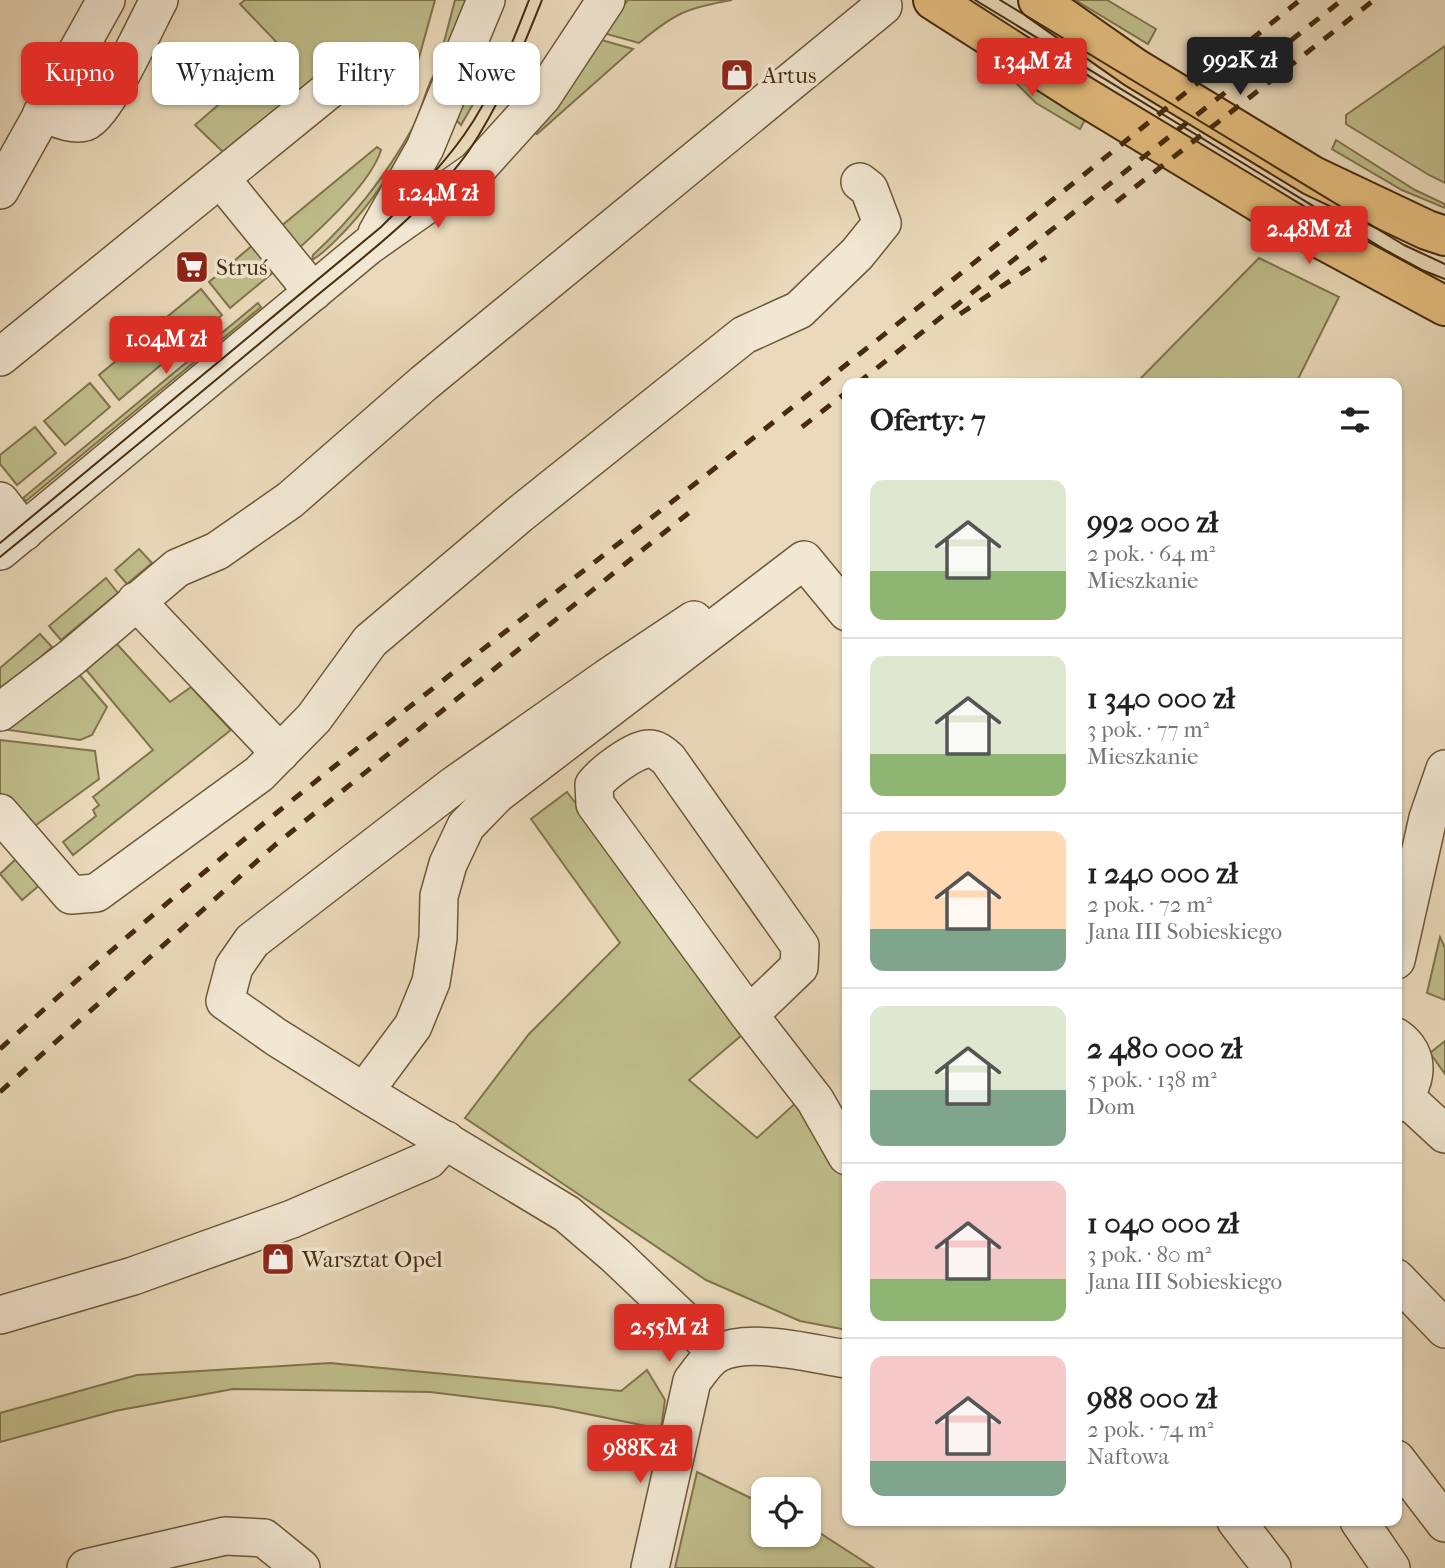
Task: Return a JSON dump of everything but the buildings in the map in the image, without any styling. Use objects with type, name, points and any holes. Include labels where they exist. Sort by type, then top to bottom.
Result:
[{"type":"main road","points":[[933,0],[986,33],[1112,101],[1326,233],[1364,262],[1445,306]]},
{"type":"main road","points":[[1038,0],[1135,68],[1313,176],[1445,236]]},
{"type":"main road","points":[[1043,0],[1394,214]]},
{"type":"street","points":[[0,190],[106,0]]},
{"type":"street","points":[[42,113],[65,121],[82,123],[93,117],[113,87],[159,0]]},
{"type":"street","points":[[368,246],[425,148],[486,0]]},
{"type":"street","points":[[0,500],[12,541],[368,246],[476,170],[542,97],[606,0]]},
{"type":"street","points":[[0,712],[71,658],[177,568],[217,551],[290,500],[424,383],[883,6]]},
{"type":"street","points":[[0,357],[313,103]]},
{"type":"street","points":[[221,179],[313,292]]},
{"type":"street","points":[[0,813],[71,895],[96,893],[259,774],[314,718],[370,641],[520,514],[744,335],[799,310],[857,254],[882,223],[869,190],[860,182]]},
{"type":"street","points":[[364,1092],[413,1026],[431,982],[438,938],[439,896],[448,864],[466,826],[497,794],[804,560],[842,606]]},
{"type":"street","points":[[136,601],[280,753]]},
{"type":"street","points":[[694,621],[607,678],[453,786],[252,941],[234,967],[225,1000],[276,1037],[567,1214],[617,1256],[718,1353]]},
{"type":"street","points":[[749,1015],[799,967],[800,946],[668,759],[658,751],[643,750],[603,774],[594,785],[595,804],[749,1015],[815,1100],[842,1147]]},
{"type":"street","points":[[1402,933],[1428,818],[1445,769]]},
{"type":"street","points":[[1402,1043],[1411,1052],[1415,1067],[1413,1083],[1402,1099]]},
{"type":"street","points":[[1402,1101],[1445,1134]]},
{"type":"street","points":[[0,1315],[133,1276],[292,1219],[428,1160],[446,1140]]},
{"type":"street","points":[[1402,1284],[1445,1329]]},
{"type":"street","points":[[650,1568],[692,1381],[704,1364],[718,1353],[741,1347],[765,1346],[842,1358]]},
{"type":"street","points":[[1402,1467],[1445,1523]]},
{"type":"street","points":[[1241,1526],[1272,1568]]},
{"type":"street","points":[[1362,1526],[1391,1568]]},
{"type":"street","points":[[86,1568],[225,1536],[264,1538],[301,1568]]},
{"type":"shaded area","points":[[245,0],[435,0],[419,57],[419,42],[313,42],[313,88],[299,98],[299,42],[276,42],[240,4]]},
{"type":"shaded area","points":[[455,0],[470,0],[450,42],[444,42]]},
{"type":"shaded area","points":[[628,0],[732,0],[682,13],[639,43],[603,33]]},
{"type":"shaded area","points":[[1075,0],[1107,0],[1156,29],[1148,44]]},
{"type":"shaded area","points":[[598,39],[633,49],[537,134],[529,131]]},
{"type":"shaded area","points":[[1445,46],[1445,183],[1346,124],[1346,115]]},
{"type":"shaded area","points":[[989,56],[1087,116],[1080,129],[1036,103]]},
{"type":"shaded area","points":[[433,76],[433,89],[415,128],[375,195],[331,245],[312,260],[313,255],[355,212],[391,164],[412,129]]},
{"type":"shaded area","points":[[218,105],[291,105],[226,155],[195,125]]},
{"type":"shaded area","points":[[459,105],[473,105],[461,125],[456,120]]},
{"type":"shaded area","points":[[1336,140],[1415,190],[1445,204],[1445,208],[1402,190],[1332,149]]},
{"type":"shaded area","points":[[377,147],[381,150],[367,176],[331,218],[296,251],[280,227]]},
{"type":"shaded area","points":[[254,244],[276,270],[230,308],[209,282]]},
{"type":"shaded area","points":[[1259,258],[1339,297],[1298,378],[1141,378]]},
{"type":"shaded area","points":[[201,289],[222,315],[178,352],[156,326]]},
{"type":"shaded area","points":[[258,303],[261,307],[26,501],[23,498]]},
{"type":"shaded area","points":[[149,334],[169,358],[119,400],[99,375]]},
{"type":"shaded area","points":[[90,383],[110,407],[65,445],[44,421]]},
{"type":"shaded area","points":[[35,427],[56,453],[17,485],[0,464],[0,455]]},
{"type":"shaded area","points":[[139,549],[152,563],[127,584],[115,570]]},
{"type":"shaded area","points":[[106,578],[118,593],[61,640],[49,626]]},
{"type":"shaded area","points":[[40,634],[52,647],[0,693],[0,668]]},
{"type":"shaded area","points":[[115,642],[170,702],[191,687],[231,730],[73,855],[63,842],[96,816],[93,810],[99,805],[93,797],[153,750],[78,660]]},
{"type":"shaded area","points":[[71,665],[107,707],[92,735],[80,740],[2,729]]},
{"type":"shaded area","points":[[0,740],[95,751],[99,779],[28,831],[0,797]]},
{"type":"shaded area","points":[[567,792],[749,1029],[689,1080],[757,1138],[799,1100],[842,1170],[842,1329],[800,1321],[706,1280],[465,1118],[529,1034],[620,943],[531,819]]},
{"type":"shaded area","points":[[18,857],[41,884],[22,900],[0,874]]},
{"type":"shaded area","points":[[1440,937],[1445,948],[1445,1000],[1427,993]]},
{"type":"shaded area","points":[[1445,1041],[1445,1074],[1430,1053]]},
{"type":"shaded area","points":[[330,1363],[621,1391],[647,1370],[665,1400],[661,1429],[553,1407],[430,1392],[233,1389],[115,1411],[0,1442],[0,1413],[137,1375]]},
{"type":"shaded area","points":[[697,1472],[751,1498],[751,1547],[821,1547],[821,1534],[874,1568],[675,1568]]},
{"type":"tram line","points":[[0,543],[381,227],[414,194],[445,160],[484,103],[529,0]]},
{"type":"tram line","points":[[0,557],[368,254],[432,195],[468,152],[490,116],[518,59],[542,0]]},
{"type":"tram line","points":[[975,0],[1387,251],[1445,279]]},
{"type":"tram line","points":[[1000,0],[1404,245],[1445,264]]},
{"type":"railway","points":[[0,1049],[161,908],[327,772],[824,382],[1300,0]]},
{"type":"railway","points":[[864,378],[1342,0]]},
{"type":"railway","points":[[1116,202],[1374,0]]},
{"type":"railway","points":[[960,314],[1046,257]]},
{"type":"railway","points":[[802,427],[842,396]]},
{"type":"railway","points":[[0,1092],[275,845],[691,511]]},
{"type":"place","name":"Artus","points":[[737,75]]},
{"type":"place","name":"Struś","points":[[192,267]]},
{"type":"place","name":"Warsztat Opel","points":[[278,1259]]}]
